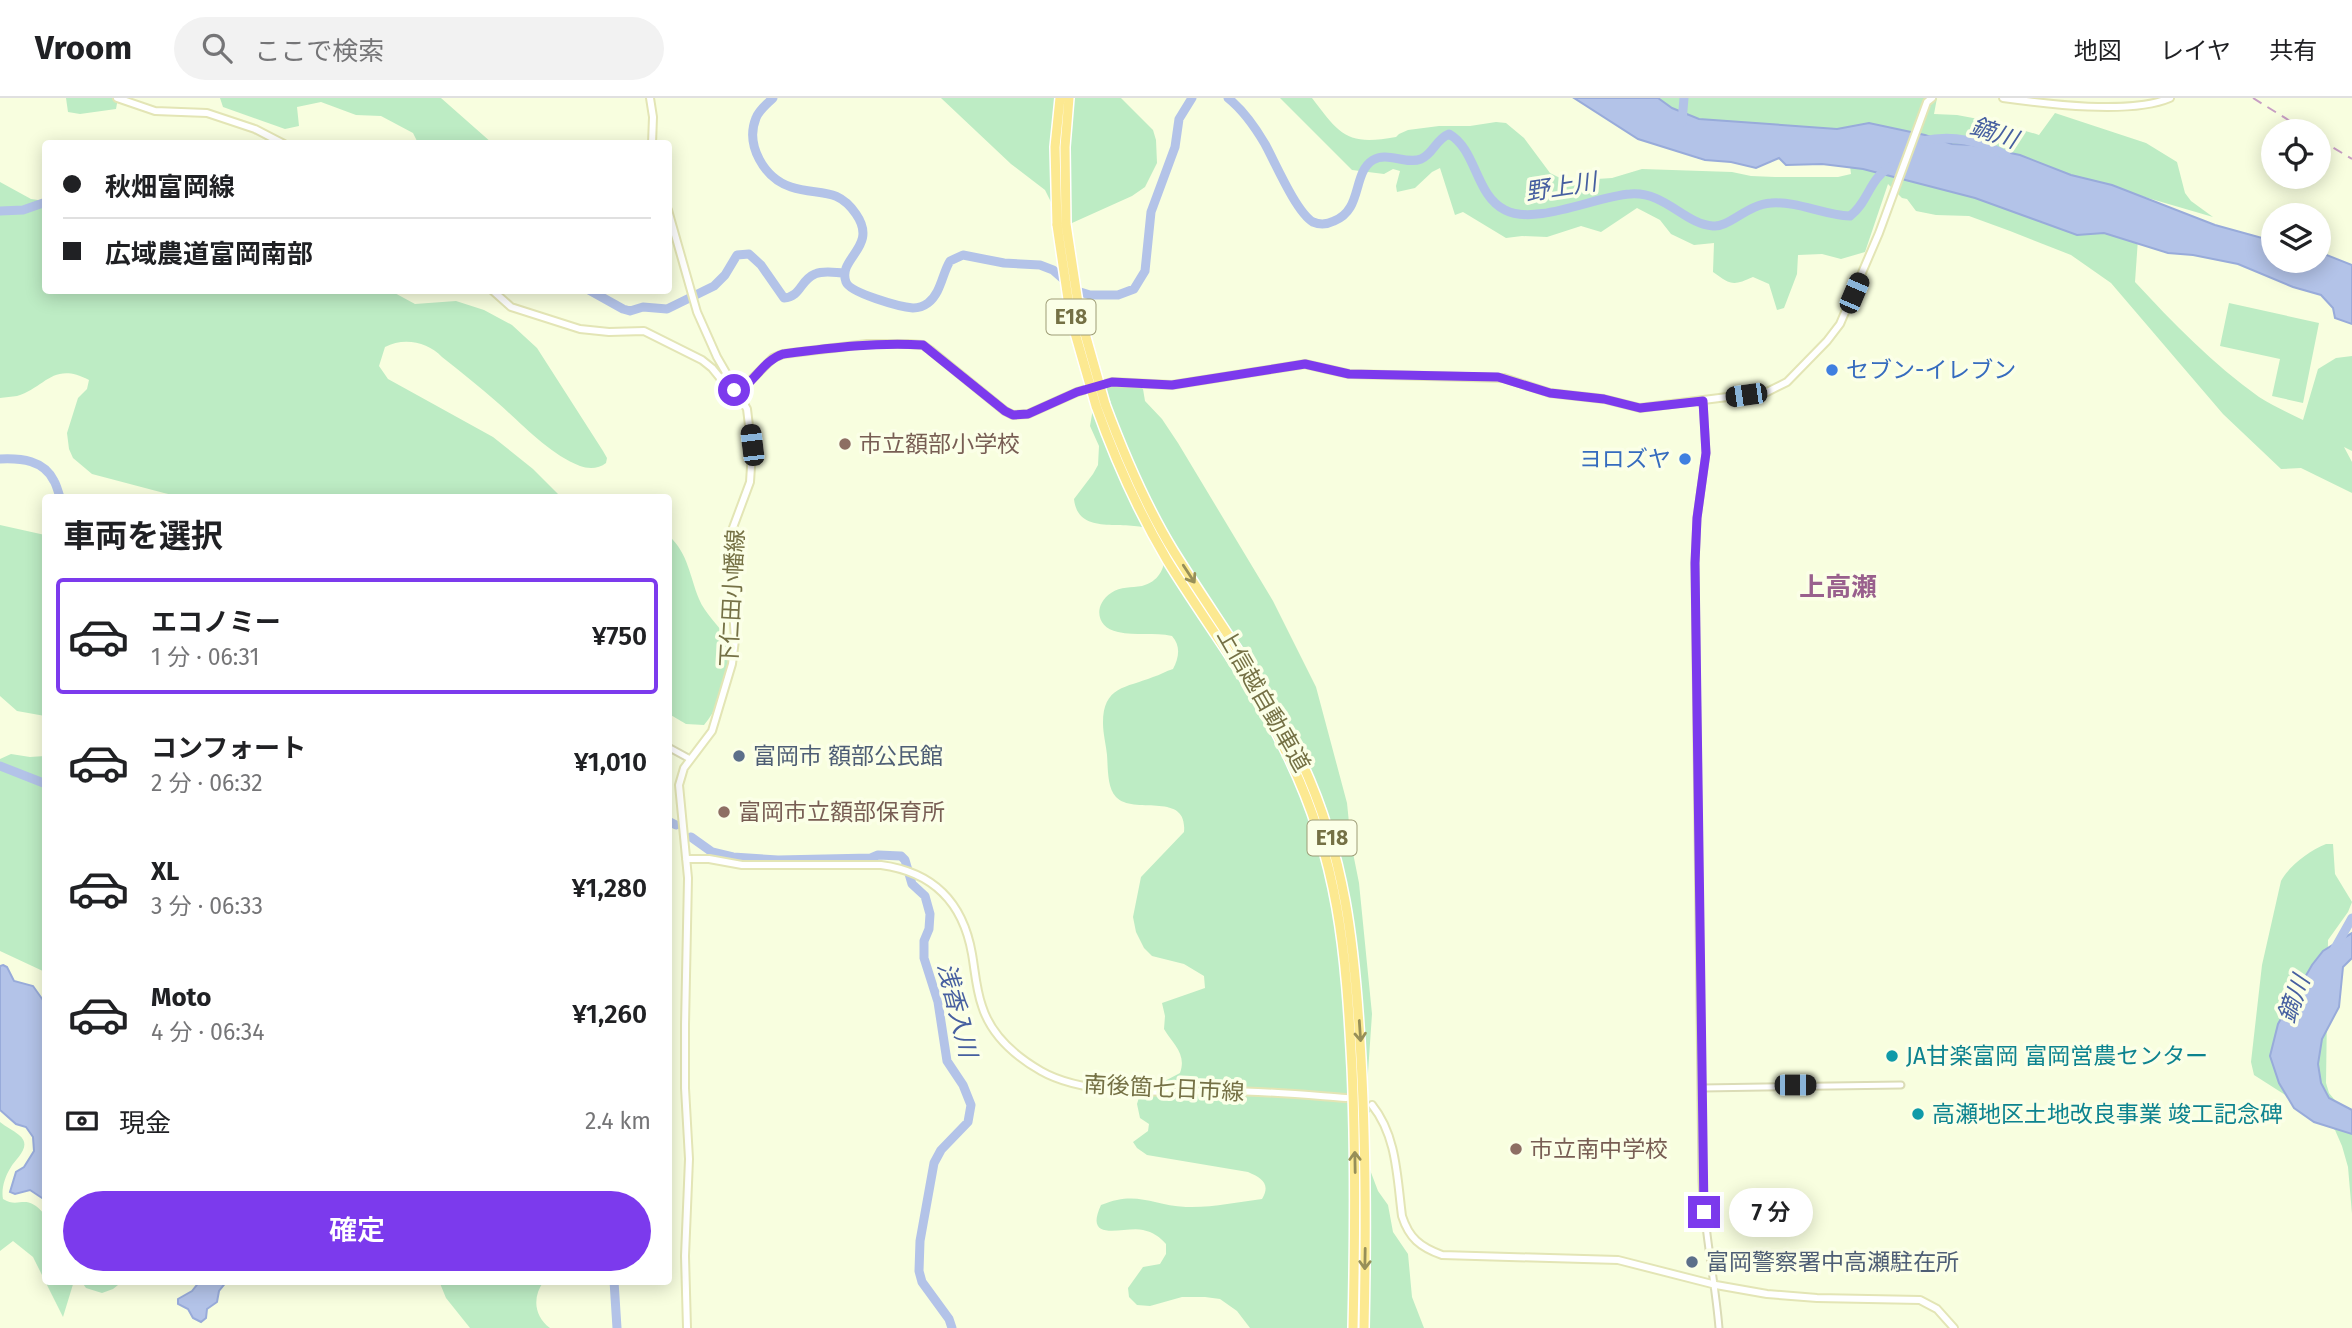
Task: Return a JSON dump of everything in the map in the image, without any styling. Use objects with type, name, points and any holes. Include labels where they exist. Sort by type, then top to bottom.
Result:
[{"type":"highway","name":"上信越自動車道","points":[[1060,98],[1055,147],[1071,320],[1120,468],[1167,559],[1252,690],[1277,734],[1303,787],[1327,855],[1341,925],[1350,1030],[1355,1168],[1353,1328]]},
{"type":"highway","name":"上信越自動車道","points":[[1061,224],[1069,98]]},
{"type":"highway","name":"上信越自動車道","points":[[1100,405],[1157,522],[1261,685],[1297,752],[1321,807],[1336,852],[1349,914],[1360,1030],[1365,1178],[1364,1328]]},
{"type":"main road","points":[[117,98],[155,111],[208,113],[255,129],[276,140]]},
{"type":"main road","points":[[650,98],[652,140]]},
{"type":"main road","points":[[496,294],[511,307],[580,329],[601,332],[644,331],[702,360],[725,384],[738,392],[777,356],[867,344],[894,344],[923,345],[1005,411],[1020,416],[1077,392],[1112,382],[1172,385],[1305,364],[1349,374],[1498,377],[1550,393],[1604,399],[1640,408],[1703,401],[1767,392],[1777,388],[1787,382],[1827,341],[1846,313],[1927,102],[1932,98]]},
{"type":"main road","points":[[2003,98],[2080,105],[2139,105],[2170,98]]},
{"type":"main road","name":"下仁田小幡線","points":[[672,225],[695,305],[717,357],[745,402],[753,468],[731,533],[734,653],[712,732],[684,768],[679,785],[688,895],[685,1088],[689,1159],[685,1256],[687,1328]]},
{"type":"main road","name":"南後箇七日市線","points":[[686,859],[709,859],[742,865],[868,864],[902,869],[938,887],[959,915],[970,945],[981,1005],[992,1029],[1023,1059],[1044,1072],[1082,1085],[1144,1092],[1227,1091],[1346,1098]]},
{"type":"main road","points":[[1372,1105],[1382,1119],[1391,1140],[1405,1227],[1415,1242],[1442,1255],[1618,1260],[1716,1285],[1768,1294],[1920,1300],[1937,1309],[1954,1328]]},
{"type":"street","points":[[1703,401],[1706,453],[1697,518],[1695,563],[1703,1206],[1716,1285],[1719,1328]]},
{"type":"street","points":[[672,749],[690,759]]},
{"type":"street","points":[[1702,1088],[1901,1085]]},
{"type":"green space","points":[[66,98],[118,98],[116,109],[80,114],[68,112]]},
{"type":"green space","points":[[220,98],[441,98],[489,140],[416,140],[413,133],[381,116],[356,115],[321,102],[297,107],[299,126],[285,129],[223,107]]},
{"type":"green space","points":[[941,98],[1121,98],[1153,130],[1157,163],[1145,187],[1132,196],[1072,223],[1059,218],[1045,190],[1011,164]]},
{"type":"green space","points":[[1280,98],[1312,98],[1338,129],[1346,135],[1366,140],[1396,137],[1408,130],[1439,126],[1506,123],[1524,138],[1550,173],[1566,181],[1612,178],[1642,169],[1732,172],[1775,177],[1838,177],[1851,174],[1850,166],[1812,157],[1627,98],[1937,98],[1934,114],[1989,121],[1988,118],[2039,135],[2055,113],[2146,143],[2177,162],[2185,193],[2191,201],[2213,217],[2141,196],[2135,282],[2179,328],[2226,371],[2259,397],[2303,420],[2318,369],[2336,358],[2352,356],[2352,451],[2344,447],[2352,462],[2352,493],[2301,468],[2281,469],[2223,414],[2111,283],[2071,255],[1969,216],[1936,215],[1916,211],[1907,199],[1902,198],[1888,184],[1865,252],[1841,259],[1822,254],[1798,255],[1797,274],[1784,308],[1777,310],[1769,284],[1753,277],[1732,283],[1713,272],[1714,243],[1694,245],[1671,234],[1660,220],[1637,208],[1601,232],[1581,226],[1547,237],[1506,238],[1463,212],[1455,215],[1440,168],[1415,188],[1397,192],[1400,171],[1393,169],[1384,174],[1352,170]]},
{"type":"green space","points":[[0,182],[31,199],[42,201],[42,294],[397,294],[415,304],[456,301],[484,310],[512,325],[537,348],[607,458],[603,465],[586,468],[569,461],[536,438],[436,352],[423,345],[408,342],[385,347],[379,366],[388,379],[493,437],[533,469],[558,494],[169,494],[92,474],[73,458],[67,433],[78,398],[87,389],[89,380],[67,373],[58,374],[27,392],[0,398]]},
{"type":"green space","points":[[2229,303],[2319,323],[2303,403],[2272,396],[2280,359],[2220,346]]},
{"type":"green space","points":[[1121,380],[1133,380],[1143,389],[1145,401],[1162,419],[1178,443],[1273,601],[1316,687],[1347,803],[1359,883],[1372,1014],[1367,1087],[1370,1112],[1360,1119],[1361,1146],[1378,1191],[1388,1205],[1393,1232],[1408,1254],[1412,1297],[1424,1328],[1250,1328],[1237,1311],[1220,1299],[1182,1297],[1150,1306],[1137,1305],[1129,1297],[1128,1288],[1143,1267],[1160,1264],[1166,1254],[1166,1244],[1147,1231],[1108,1231],[1097,1225],[1101,1205],[1114,1201],[1134,1199],[1174,1206],[1205,1207],[1262,1199],[1266,1189],[1261,1179],[1248,1172],[1147,1155],[1133,1142],[1148,1131],[1149,1124],[1140,1118],[1137,1104],[1140,1094],[1180,1073],[1182,1066],[1178,1050],[1164,1029],[1162,1003],[1205,988],[1204,976],[1184,964],[1152,956],[1144,948],[1136,932],[1133,917],[1141,877],[1184,832],[1183,819],[1178,811],[1169,807],[1124,802],[1113,793],[1108,777],[1103,723],[1107,702],[1118,690],[1173,669],[1178,652],[1172,636],[1111,630],[1101,621],[1100,615],[1101,604],[1111,593],[1155,580],[1164,563],[1163,543],[1151,530],[1105,525],[1084,519],[1077,511],[1074,499],[1098,465],[1099,446],[1090,426],[1095,397],[1106,385]]},
{"type":"green space","points":[[0,525],[42,534],[42,715],[17,711],[0,696]]},
{"type":"green space","points":[[672,540],[684,558],[702,604],[724,634],[731,649],[730,672],[716,707],[704,725],[686,724],[672,716]]},
{"type":"green space","points":[[11,754],[42,756],[42,971],[0,951],[0,759]]},
{"type":"green space","points":[[2326,844],[2333,844],[2335,874],[2352,902],[2328,940],[2326,1083],[2329,1093],[2352,1121],[2352,1214],[2348,1167],[2335,1130],[2254,1075],[2251,1062],[2262,965],[2281,881],[2300,859]]},
{"type":"green space","points":[[0,1122],[23,1139],[24,1148],[5,1178],[3,1199],[14,1203],[27,1202],[42,1212],[42,1275],[33,1257],[13,1241],[0,1251]]},
{"type":"green space","points":[[47,1285],[73,1285],[63,1317]]},
{"type":"green space","points":[[84,1285],[118,1285],[102,1293]]},
{"type":"green space","points":[[441,1285],[541,1285],[536,1300],[538,1312],[550,1328],[470,1328],[446,1298]]},
{"type":"water","points":[[1574,98],[1658,98],[1672,108],[1699,119],[1837,129],[1869,123],[1925,135],[1952,144],[1972,145],[2020,155],[2071,175],[2112,185],[2215,225],[2261,238],[2261,273],[2331,273],[2331,257],[2352,265],[2352,324],[2335,318],[2333,308],[2321,295],[2293,287],[2238,264],[2168,253],[2104,233],[2077,235],[1975,198],[1863,169],[1822,164],[1786,165],[1779,158],[1756,168],[1705,160],[1638,139]]},
{"type":"water","points":[[2352,933],[2352,958],[2343,967],[2339,1007],[2322,1039],[2318,1064],[2321,1083],[2329,1098],[2352,1110],[2352,1134],[2314,1122],[2294,1108],[2279,1083],[2270,1056],[2278,1024],[2312,965],[2323,951]]},
{"type":"water","points":[[0,966],[7,967],[14,981],[33,986],[42,999],[42,1198],[30,1190],[15,1194],[10,1192],[16,1172],[24,1167],[34,1151],[33,1137],[26,1127],[16,1124],[0,1110]]},
{"type":"water","points":[[197,1285],[224,1285],[219,1291],[217,1302],[207,1309],[206,1318],[201,1322],[193,1318],[188,1309],[178,1304],[178,1299]]},
{"type":"waterway","name":"野上川","points":[[773,98],[759,112],[753,128],[759,159],[781,183],[801,190],[826,193],[849,205],[862,225],[863,235],[861,244],[847,266],[846,282],[866,295],[913,308],[923,306],[932,299],[950,261],[963,255],[1004,263],[1040,265],[1053,270],[1077,291],[1090,295],[1118,295],[1134,289],[1145,271],[1151,212],[1175,147],[1179,119],[1192,98]]},
{"type":"waterway","name":"野上川","points":[[1228,98],[1244,113],[1257,131],[1306,217],[1318,224],[1343,216],[1354,200],[1362,173],[1373,160],[1384,157],[1421,159],[1449,134],[1465,151],[1481,184],[1495,203],[1518,214],[1533,215],[1616,196],[1642,194],[1664,202],[1693,220],[1713,226],[1719,226],[1754,207],[1771,203],[1791,204],[1850,216],[1861,205],[1877,178],[1890,167]]},
{"type":"waterway","points":[[1682,122],[1684,98]]},
{"type":"waterway","name":"鏑川","points":[[1923,141],[1945,138],[1966,140],[2006,155]]},
{"type":"waterway","points":[[0,211],[23,210],[42,203]]},
{"type":"waterway","points":[[596,294],[630,311],[643,307],[667,309],[714,286],[725,275],[737,255],[749,254],[761,265],[784,298],[794,295],[806,280],[815,274],[845,273]]},
{"type":"waterway","name":"浅香入川","points":[[0,459],[24,460],[38,465],[50,474],[59,494]]},
{"type":"waterway","points":[[0,766],[42,782]]},
{"type":"waterway","name":"浅香入川","points":[[672,823],[676,825]]},
{"type":"waterway","name":"浅香入川","points":[[691,837],[712,852],[733,857],[778,860],[901,856],[905,860],[912,884],[925,896],[930,914],[929,929],[924,941],[924,958],[938,1002],[947,1061],[963,1085],[971,1105],[968,1122],[941,1150],[934,1163],[920,1241],[919,1271],[922,1282],[949,1319],[952,1328]]},
{"type":"waterway","name":"鏑川","points":[[2334,950],[2352,918]]},
{"type":"waterway","points":[[614,1285],[617,1328]]},
{"type":"railway","points":[[2253,98],[2287,119]]},
{"type":"railway","points":[[2331,146],[2352,159]]},
{"type":"place","name":"セブン-イレブン","points":[[1832,370]]},
{"type":"place","name":"市立額部小学校","points":[[845,444]]},
{"type":"place","name":"ヨロズヤ","points":[[1685,459]]},
{"type":"place","name":"富岡市 額部公民館","points":[[739,756]]},
{"type":"place","name":"富岡市立額部保育所","points":[[724,812]]},
{"type":"place","name":"JA甘楽富岡 富岡営農センター","points":[[1892,1056]]},
{"type":"place","name":"高瀬地区土地改良事業 竣工記念碑","points":[[1918,1114]]},
{"type":"place","name":"市立南中学校","points":[[1516,1149]]},
{"type":"place","name":"富岡警察署中高瀬駐在所","points":[[1692,1262]]},
{"type":"district","name":"上高瀬","points":[[1838,587]]},
{"type":"route","points":[[734,390],[738,392],[745,388],[772,358],[783,354],[867,344],[908,344],[923,345],[1005,411],[1020,416],[1077,392],[1112,382],[1184,384],[1305,364],[1349,374],[1498,377],[1550,393],[1604,399],[1640,408],[1703,401],[1707,439],[1697,518],[1695,563],[1704,1212]]}]
